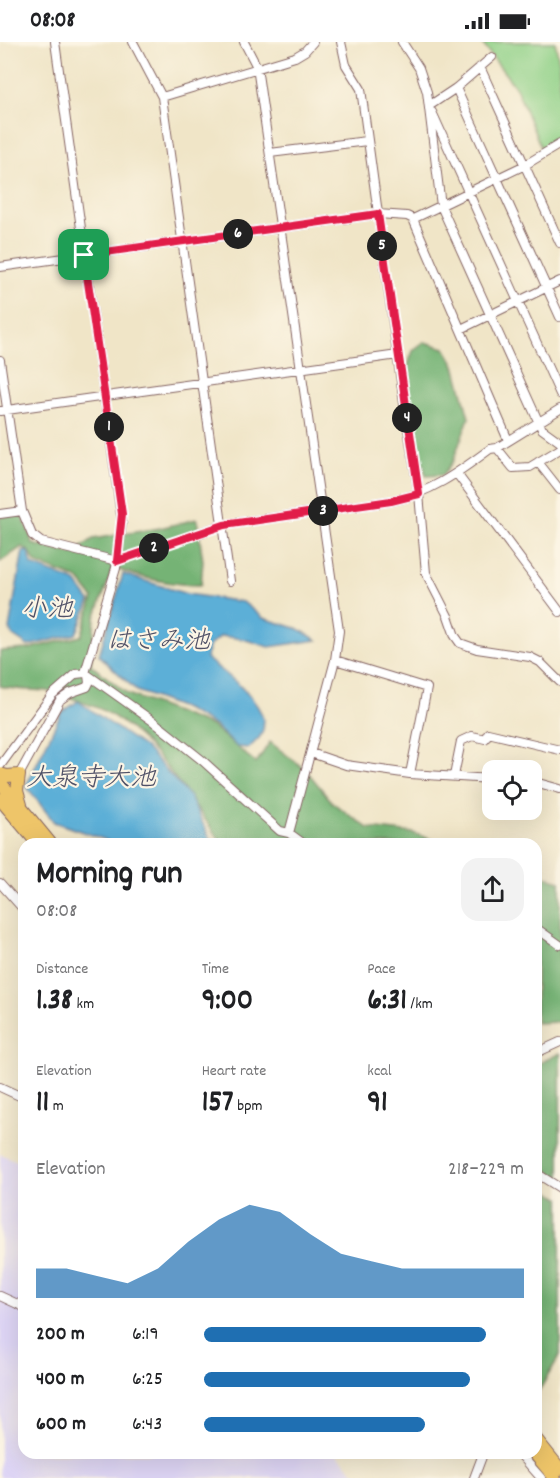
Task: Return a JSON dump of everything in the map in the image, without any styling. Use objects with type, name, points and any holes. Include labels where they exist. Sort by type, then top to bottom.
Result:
[{"type":"highway","points":[[1,765],[7,776],[19,775],[18,812]]},
{"type":"highway","points":[[0,782],[34,838]]},
{"type":"highway","points":[[0,799],[18,812],[45,838]]},
{"type":"highway","points":[[0,812],[18,812]]},
{"type":"highway","points":[[542,1440],[560,1456]]},
{"type":"highway","points":[[542,1446],[560,1468]]},
{"type":"highway","points":[[539,1459],[555,1478]]},
{"type":"street","points":[[19,775],[60,700],[70,693],[87,687],[89,683],[87,674],[117,561],[122,522],[55,42]]},
{"type":"street","points":[[133,42],[162,97],[224,525],[230,581]]},
{"type":"street","points":[[244,42],[257,67],[339,630],[335,660],[289,834]]},
{"type":"street","points":[[162,97],[295,57],[313,42]]},
{"type":"street","points":[[341,42],[346,65],[361,89],[419,494],[426,573],[460,643],[530,657],[540,662],[560,682]]},
{"type":"street","points":[[402,42],[419,68],[427,92],[441,206],[542,429],[560,442]]},
{"type":"street","points":[[429,106],[456,88],[492,57]]},
{"type":"street","points":[[480,67],[560,243]]},
{"type":"street","points":[[456,88],[560,317]]},
{"type":"street","points":[[429,106],[560,394]]},
{"type":"street","points":[[270,153],[368,141]]},
{"type":"street","points":[[413,219],[525,165],[560,144]]},
{"type":"street","points":[[0,267],[378,214],[407,216],[413,219],[508,440]]},
{"type":"street","points":[[461,328],[560,281]]},
{"type":"street","points":[[3,410],[398,355]]},
{"type":"street","points":[[0,360],[3,410],[22,511],[32,535],[41,542],[117,561],[224,525],[391,501],[419,494],[457,474],[490,449],[497,448],[560,410]]},
{"type":"street","points":[[497,448],[513,468],[530,467],[560,449]]},
{"type":"street","points":[[538,462],[560,490]]},
{"type":"street","points":[[457,474],[560,612]]},
{"type":"street","points":[[0,514],[22,511]]},
{"type":"street","points":[[335,660],[427,688],[410,774]]},
{"type":"street","points":[[1,765],[52,695],[76,674],[87,674],[154,722],[203,761],[280,831],[295,838]]},
{"type":"street","points":[[454,776],[461,741],[472,736],[485,739],[488,733],[560,750]]},
{"type":"street","points":[[311,753],[346,765],[410,774],[482,777]]},
{"type":"street","points":[[542,784],[560,789]]},
{"type":"street","points":[[0,883],[18,903]]},
{"type":"street","points":[[542,932],[560,945]]},
{"type":"street","points":[[542,1050],[560,1042]]},
{"type":"street","points":[[0,1087],[18,1095]]},
{"type":"street","points":[[542,1177],[560,1188]]},
{"type":"street","points":[[0,1296],[18,1304]]},
{"type":"street","points":[[474,1478],[481,1459]]},
{"type":"street","points":[[524,1459],[541,1478]]},
{"type":"shaded area","points":[[0,1154],[18,1162],[18,1459],[342,1459],[355,1473],[368,1478],[0,1478]]},
{"type":"green space","points":[[481,42],[555,42],[560,66],[560,140],[542,150],[516,88]]},
{"type":"green space","points":[[424,342],[445,348],[455,365],[469,418],[453,461],[443,475],[426,476],[413,430],[407,397],[408,365],[413,351]]},
{"type":"green space","points":[[22,514],[33,544],[72,554],[93,539],[160,528],[197,519],[203,561],[201,585],[157,580],[113,568],[95,618],[91,665],[128,694],[212,726],[256,763],[270,742],[306,770],[333,803],[368,828],[413,833],[427,838],[218,838],[165,764],[129,728],[110,714],[57,693],[0,686],[0,651],[28,649],[81,636],[93,598],[78,579],[35,563],[30,552],[22,547],[0,562],[0,517]]},
{"type":"green space","points":[[542,876],[560,881],[560,1022],[542,1023]]},
{"type":"green space","points":[[560,1053],[560,1178],[542,1167],[542,1062]]},
{"type":"green space","points":[[542,1188],[560,1198],[560,1355],[542,1386]]},
{"type":"water","name":"小池","points":[[23,551],[29,552],[32,565],[76,582],[90,601],[76,634],[28,646],[13,636],[9,629]]},
{"type":"water","name":"はさみ池","points":[[123,574],[187,594],[243,602],[263,618],[299,629],[317,640],[269,647],[243,639],[221,636],[209,646],[206,658],[247,693],[262,716],[263,727],[259,738],[249,748],[237,747],[214,725],[185,709],[137,691],[99,655]]},
{"type":"water","name":"大泉寺大池","points":[[78,701],[147,749],[190,797],[210,838],[100,838],[54,822],[26,786],[61,713]]},
{"type":"route","points":[[378,214],[405,411],[419,494],[404,499],[224,525],[117,561],[122,514],[84,255],[378,214]]}]
